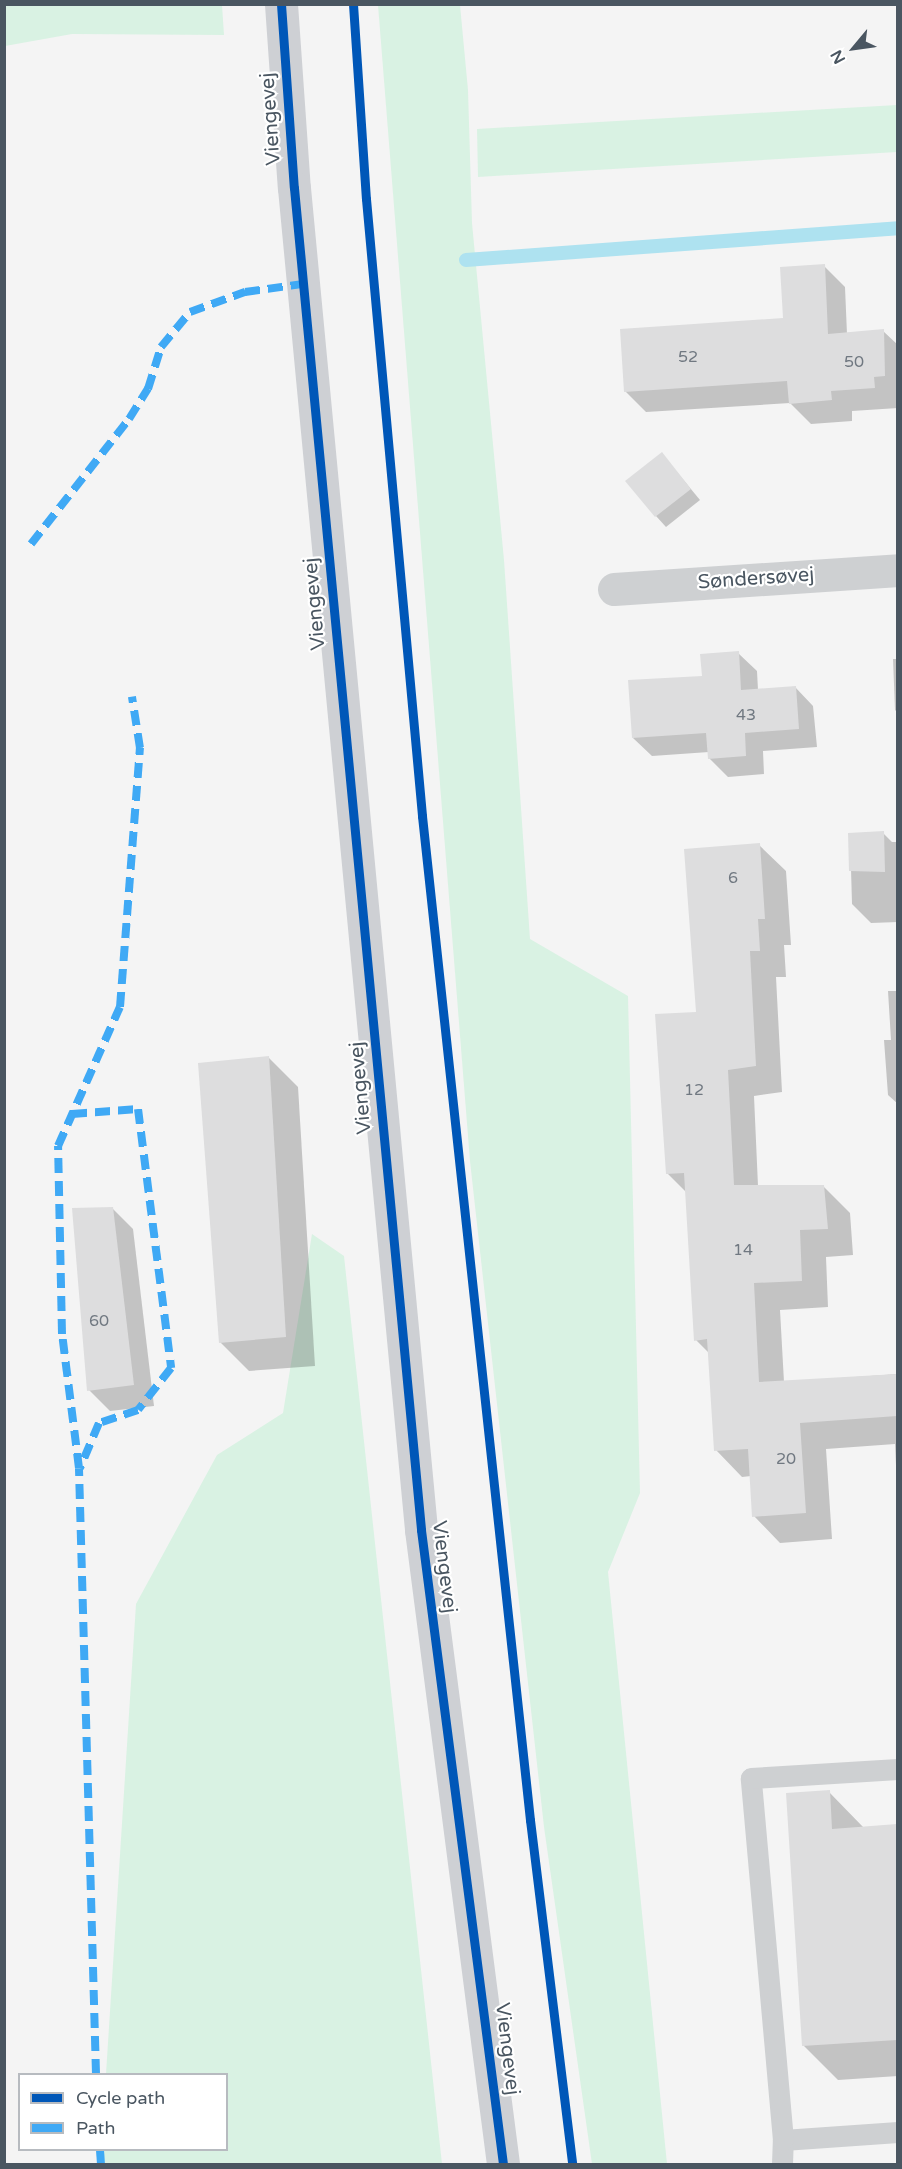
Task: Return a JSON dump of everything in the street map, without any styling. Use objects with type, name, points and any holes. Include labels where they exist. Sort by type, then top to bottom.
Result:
[{"type":"street","name":"Viengevej","points":[[281,4],[294,188],[421,1530],[503,2164]]},
{"type":"street","name":"Søndersøvej","points":[[614,589],[897,570]]},
{"type":"lane","points":[[782,2164],[783,2140],[751,1778],[897,1769]]},
{"type":"lane","points":[[783,2140],[897,2132]]},
{"type":"green space","points":[[5,4],[222,5],[224,35],[72,34],[5,46]]},
{"type":"green space","points":[[378,5],[460,5],[468,90],[472,223],[504,560],[530,939],[628,996],[640,1493],[608,1572],[667,2164],[592,2164],[544,1827],[470,1161]]},
{"type":"green space","points":[[897,105],[897,152],[478,177],[477,129]]},
{"type":"green space","points":[[312,1234],[344,1256],[442,2164],[100,2164],[101,2151],[228,2151],[228,2073],[106,2073],[136,1604],[217,1455],[283,1413]]},
{"type":"building","points":[[825,264],[828,334],[884,329],[885,376],[874,377],[875,388],[831,391],[832,400],[789,404],[787,381],[624,392],[620,329],[783,318],[780,267]]},
{"type":"building","points":[[662,452],[691,489],[655,517],[625,481]]},
{"type":"building","points":[[739,651],[741,690],[796,686],[799,729],[745,733],[746,756],[708,759],[706,733],[632,738],[628,680],[702,676],[700,654]]},
{"type":"building","points":[[884,831],[885,872],[849,871],[848,833]]},
{"type":"building","points":[[760,843],[765,919],[758,919],[760,951],[750,951],[756,1066],[728,1070],[734,1185],[824,1185],[828,1229],[800,1230],[802,1281],[754,1283],[759,1382],[897,1374],[897,1416],[800,1423],[806,1513],[752,1517],[748,1449],[714,1451],[707,1339],[694,1341],[684,1173],[666,1174],[655,1014],[696,1012],[684,849]]},
{"type":"building","points":[[269,1056],[286,1337],[219,1343],[198,1063]]},
{"type":"building","points":[[113,1207],[134,1385],[87,1391],[72,1208]]},
{"type":"building","points":[[830,1790],[832,1829],[897,1824],[897,2040],[802,2046],[786,1793]]},
{"type":"waterway","points":[[466,260],[898,228]]},
{"type":"marked path","points":[[31,544],[129,419],[148,389],[161,347],[190,312],[245,292],[303,284]]},
{"type":"marked path","points":[[96,2073],[79,1468],[62,1334],[58,1146],[120,1007],[140,748],[132,697]]},
{"type":"marked path","points":[[72,1114],[138,1109],[171,1368],[138,1410],[99,1423],[80,1468]]},
{"type":"marked path","points":[[100,2151],[101,2164]]},
{"type":"cycle path","points":[[281,4],[294,188],[421,1530],[503,2164]]},
{"type":"cycle path","points":[[353,4],[366,199],[422,816],[530,1820],[572,2164]]}]
